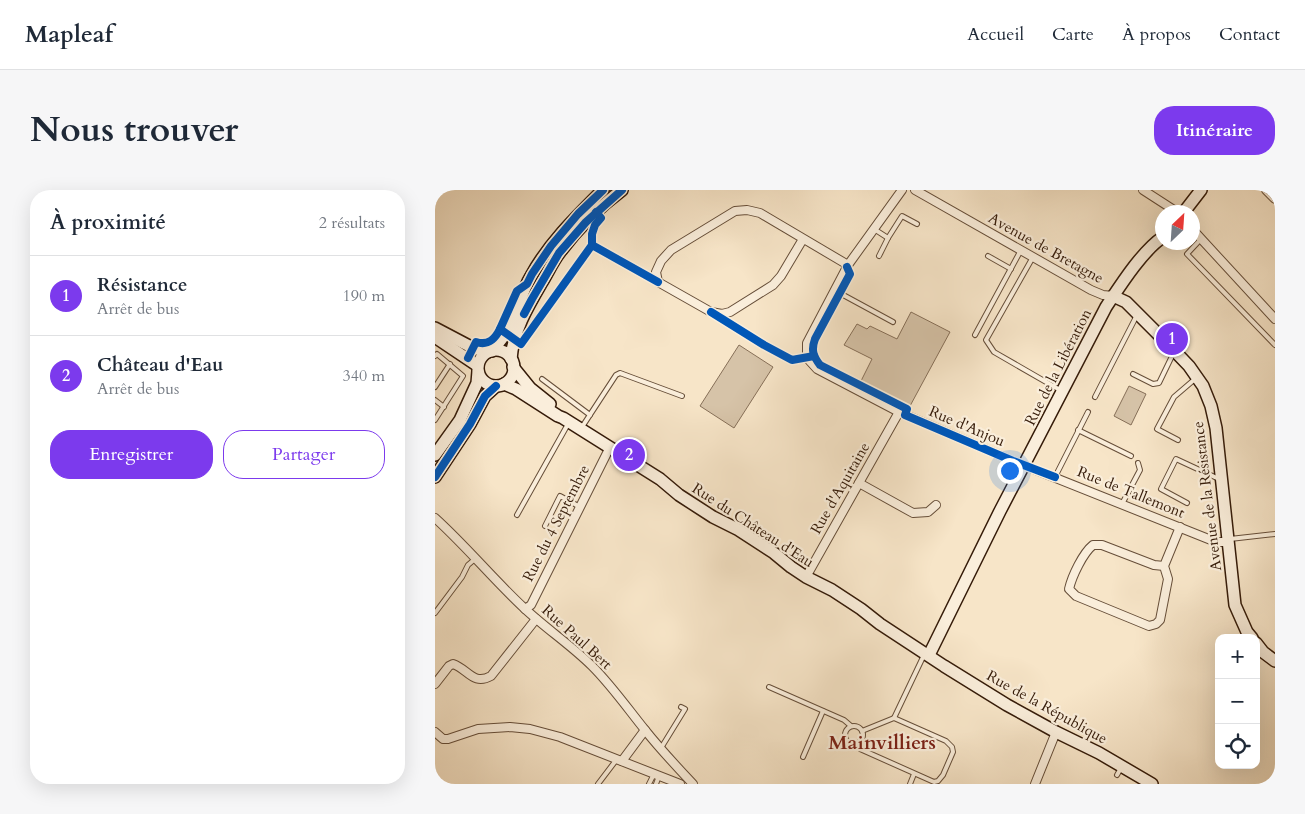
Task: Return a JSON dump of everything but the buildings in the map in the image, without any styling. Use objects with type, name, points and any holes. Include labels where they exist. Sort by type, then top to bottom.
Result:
[{"type":"street","points":[[435,455],[460,420],[477,383],[481,358],[490,351],[510,326],[527,284],[541,260],[579,214],[603,190]]},
{"type":"street","points":[[435,477],[470,424],[485,396],[512,375],[514,340],[524,314],[559,253],[586,222],[622,190]]},
{"type":"street","name":"Rue d'Anjou","points":[[902,190],[848,265],[807,343],[807,358],[817,369],[899,412],[1024,465]]},
{"type":"street","name":"Avenue de Bretagne","points":[[915,190],[1091,290],[1103,295],[1113,296]]},
{"type":"street","points":[[1143,190],[1166,205]]},
{"type":"street","points":[[1189,205],[1201,190]]},
{"type":"street","points":[[1266,190],[1275,199]]},
{"type":"street","points":[[803,239],[773,286],[731,312],[722,314],[711,312],[658,282],[656,272],[661,261],[671,250],[735,211],[747,210],[759,213],[848,265]]},
{"type":"street","points":[[1201,239],[1275,319]]},
{"type":"street","name":"Rue de la Libération","points":[[927,654],[1101,315],[1113,296],[1155,242]]},
{"type":"street","name":"Avenue de la Résistance","points":[[1113,296],[1126,302],[1189,366],[1203,386],[1211,406],[1216,428],[1235,605],[1249,634]]},
{"type":"street","points":[[435,328],[473,348],[503,352],[512,363]]},
{"type":"street","points":[[435,337],[478,368],[479,375],[486,383],[500,385]]},
{"type":"street","name":"Rue du Château d'Eau","points":[[512,363],[530,388],[566,420]]},
{"type":"street","name":"Rue du Château d'Eau","points":[[500,385],[516,389],[610,447],[660,479],[679,495],[713,517],[737,529],[806,577],[832,590],[927,654]]},
{"type":"street","name":"Rue d'Aquitaine","points":[[806,577],[899,412]]},
{"type":"street","name":"Rue du 4 Septembre","points":[[525,609],[531,605],[610,447]]},
{"type":"street","name":"Rue de Tallemont","points":[[1024,465],[1216,542],[1228,540]]},
{"type":"street","points":[[859,482],[913,513],[928,512],[935,505]]},
{"type":"street","name":"Rue Paul Bert","points":[[435,518],[525,609],[592,666],[693,784]]},
{"type":"street","points":[[1164,566],[1153,565],[1102,545],[1093,545],[1079,566],[1069,589],[1076,596],[1149,626],[1156,624],[1160,620],[1168,579],[1164,566],[1180,527]]},
{"type":"street","points":[[435,684],[449,666],[453,664],[477,680],[487,679],[536,618]]},
{"type":"street","points":[[1260,651],[1275,661]]},
{"type":"street","name":"Rue de la République","points":[[927,654],[1007,705],[1099,753],[1120,771],[1152,784]]},
{"type":"street","points":[[435,732],[443,739],[448,739],[478,729],[510,727],[530,729],[560,737],[680,784]]},
{"type":"street","points":[[620,760],[645,730]]},
{"type":"street","points":[[1035,784],[1056,732]]},
{"type":"street","points":[[659,776],[672,770],[673,762]]},
{"type":"lane","points":[[879,256],[888,238],[903,216],[917,224]]},
{"type":"lane","points":[[874,229],[888,238]]},
{"type":"lane","points":[[1201,239],[1187,254],[1275,345]]},
{"type":"lane","points":[[975,335],[1021,250]]},
{"type":"lane","points":[[988,256],[1011,269]]},
{"type":"lane","points":[[1033,257],[986,340],[994,352],[1062,391]]},
{"type":"lane","points":[[834,290],[893,322]]},
{"type":"lane","points":[[1095,397],[1138,314]]},
{"type":"lane","points":[[1133,374],[1153,384],[1159,383],[1175,351]]},
{"type":"lane","points":[[435,356],[437,354],[463,376],[435,420]]},
{"type":"lane","points":[[435,387],[450,364]]},
{"type":"lane","points":[[581,429],[616,375],[620,373],[682,396]]},
{"type":"lane","points":[[1178,440],[1157,430],[1174,397],[1197,378]]},
{"type":"lane","points":[[542,379],[590,415]]},
{"type":"lane","points":[[435,400],[444,407]]},
{"type":"lane","points":[[1055,477],[1088,412]]},
{"type":"lane","points":[[517,515],[566,420]]},
{"type":"lane","points":[[1078,430],[1131,456]]},
{"type":"lane","points":[[1187,503],[1161,489],[1176,459],[1221,480]]},
{"type":"lane","points":[[1122,504],[1140,470],[1138,463]]},
{"type":"lane","points":[[545,526],[562,490]]},
{"type":"lane","points":[[559,496],[580,507]]},
{"type":"lane","points":[[1228,540],[1275,534]]},
{"type":"lane","points":[[435,612],[475,559]]},
{"type":"lane","points":[[863,731],[894,718],[927,654]]},
{"type":"lane","points":[[769,687],[844,720],[851,726]]},
{"type":"lane","points":[[661,748],[685,709],[681,707]]},
{"type":"lane","points":[[803,757],[823,711]]},
{"type":"lane","points":[[863,731],[857,726],[851,726],[846,730],[845,737],[850,743],[856,744],[860,749],[914,774],[935,782],[938,781],[943,775],[953,752],[952,747],[939,737],[894,718]]},
{"type":"lane","points":[[856,744],[863,738],[863,731]]},
{"type":"lane","points":[[598,784],[620,760]]},
{"type":"lane","points":[[910,784],[914,774]]},
{"type":"lane","points":[[649,784],[659,776]]},
{"type":"lane","points":[[656,784],[659,776]]},
{"type":"shaded area","points":[[911,312],[950,332],[910,406],[861,381],[872,359],[844,345],[857,324],[867,329],[870,326],[897,339]]},
{"type":"shaded area","points":[[739,345],[773,367],[734,428],[700,406]]},
{"type":"shaded area","points":[[1129,386],[1146,394],[1131,425],[1114,416]]},
{"type":"cycle path","points":[[500,329],[517,291],[527,284],[551,246],[578,214],[603,190]]},
{"type":"cycle path","points":[[524,314],[559,253],[586,222],[622,190]]},
{"type":"cycle path","points":[[596,212],[601,218],[595,225],[592,234],[592,245],[658,282]]},
{"type":"cycle path","points":[[468,358],[476,342],[484,343],[491,341],[500,329],[521,344],[592,245]]},
{"type":"cycle path","points":[[847,267],[850,274],[813,346],[813,353],[820,365],[907,409],[905,415],[1055,477]]},
{"type":"cycle path","points":[[711,312],[792,360],[814,356]]},
{"type":"cycle path","points":[[435,477],[470,424],[485,396],[496,386]]},
{"type":"place","name":"Résistance","points":[[1172,339]]},
{"type":"place","name":"Château d'Eau","points":[[629,455]]},
{"type":"district","name":"Mainvilliers","points":[[882,742]]}]
